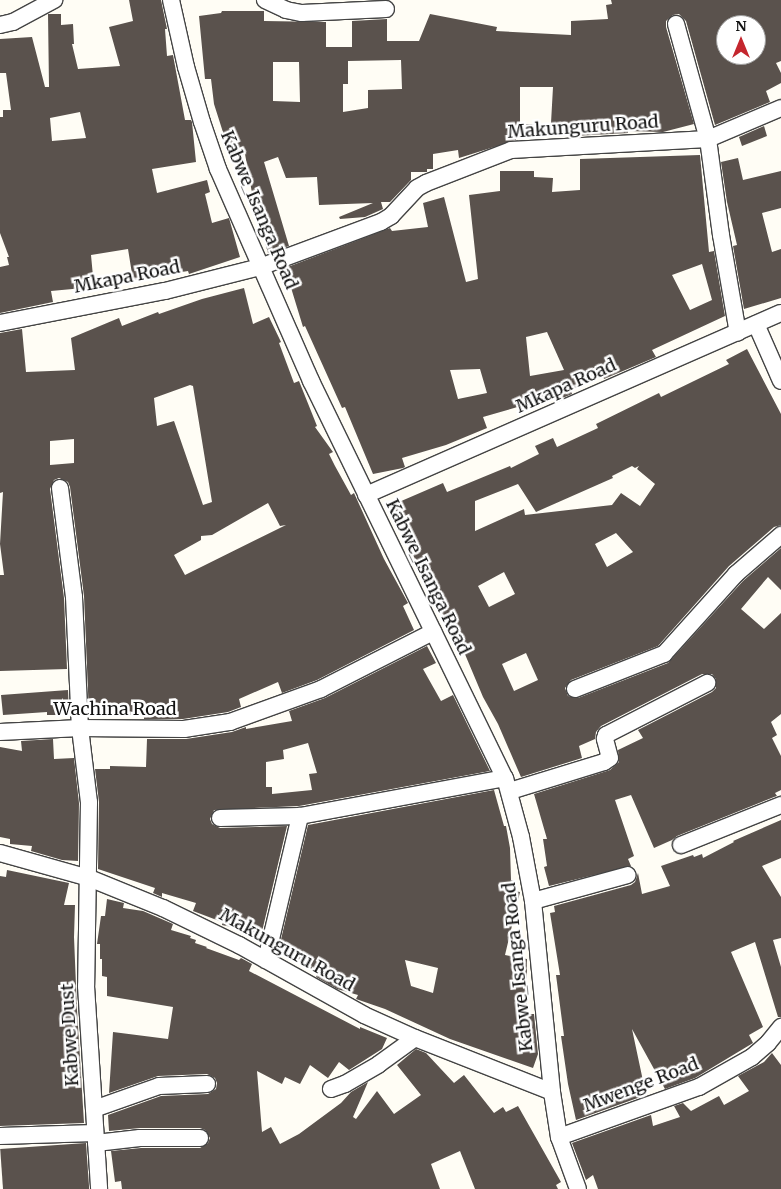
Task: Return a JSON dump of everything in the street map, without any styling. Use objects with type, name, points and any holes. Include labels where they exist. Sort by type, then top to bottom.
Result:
[{"type":"street","points":[[0,26],[13,22],[54,0]]},
{"type":"street","name":"Kabwe_Isanga Road","points":[[172,0],[202,122],[218,169],[310,381],[508,784],[522,837],[533,902],[558,1137],[578,1189]]},
{"type":"street","points":[[265,0],[286,10],[302,13],[386,9]]},
{"type":"street","points":[[676,24],[708,139],[721,235],[738,333]]},
{"type":"street","name":"Makunguru Road","points":[[260,267],[381,222],[391,216],[422,186],[511,150],[708,139],[781,108]]},
{"type":"street","name":"Mkapa Road","points":[[0,323],[165,291],[260,267]]},
{"type":"street","name":"Mkapa Road","points":[[366,495],[781,313]]},
{"type":"street","points":[[756,324],[781,381]]},
{"type":"street","name":"Kabwe Dust","points":[[60,488],[74,597],[80,728],[89,802],[86,986],[100,1189]]},
{"type":"street","points":[[574,689],[664,654],[736,574],[781,535]]},
{"type":"street","name":"Wachina Road","points":[[0,732],[80,728],[184,729],[230,722],[321,689],[433,632]]},
{"type":"street","points":[[220,818],[300,816],[508,784],[604,762],[610,758],[605,739],[606,735],[707,683]]},
{"type":"street","points":[[681,845],[781,805]]},
{"type":"street","points":[[266,960],[300,816]]},
{"type":"street","name":"Makunguru Road","points":[[0,853],[88,878],[163,908],[266,960],[355,1010],[415,1038],[552,1092]]},
{"type":"street","points":[[533,902],[628,875]]},
{"type":"street","name":"Mwenge Road","points":[[558,1137],[699,1087],[752,1057],[768,1043],[781,1027]]},
{"type":"street","points":[[331,1089],[345,1084],[370,1069],[415,1038]]},
{"type":"street","points":[[94,1109],[172,1083],[207,1084]]},
{"type":"street","points":[[0,1136],[200,1138]]},
{"type":"building","points":[[129,0],[161,0],[167,29],[165,29],[167,56],[173,55],[185,120],[191,120],[192,122],[196,162],[152,169],[157,193],[207,180],[210,192],[205,194],[212,223],[229,218],[240,257],[189,274],[188,271],[133,280],[128,249],[91,255],[94,287],[51,291],[53,302],[0,313],[0,267],[9,265],[7,257],[9,257],[0,233],[0,117],[3,117],[3,110],[11,110],[6,73],[0,73],[0,39],[32,37],[45,87],[49,87],[48,14],[61,14],[61,25],[73,24],[74,44],[72,44],[78,69],[120,66],[109,27],[133,21]],"holes":[[[80,112],[86,138],[52,141],[50,118]]]},
{"type":"building","points":[[611,0],[781,0],[781,61],[776,63],[781,73],[781,83],[766,91],[770,102],[715,125],[686,21],[679,14],[673,15],[666,21],[666,27],[694,124],[663,132],[628,131],[628,133],[574,136],[575,124],[551,123],[553,87],[520,87],[520,124],[546,124],[546,137],[516,137],[516,140],[459,158],[458,150],[433,154],[433,169],[427,169],[427,172],[411,172],[411,180],[390,202],[381,202],[383,209],[365,217],[340,219],[339,217],[373,203],[319,205],[317,177],[286,178],[278,157],[264,162],[289,246],[268,253],[258,218],[256,192],[252,193],[245,154],[234,156],[233,147],[228,148],[214,104],[211,79],[205,79],[199,16],[221,13],[222,11],[264,11],[264,21],[326,22],[326,47],[352,47],[352,21],[387,19],[387,41],[419,41],[430,14],[497,27],[496,31],[571,35],[571,21],[608,19],[606,5],[612,4]],"holes":[[[401,60],[402,89],[368,90],[368,108],[343,112],[343,84],[348,84],[348,61]],[[273,62],[299,62],[300,102],[273,101]]]},
{"type":"building","points":[[764,126],[767,136],[742,146],[739,137]]},
{"type":"building","points":[[700,155],[709,252],[714,251],[725,316],[652,350],[656,357],[604,379],[603,376],[571,390],[572,394],[560,399],[558,396],[527,402],[528,404],[483,417],[487,428],[446,445],[402,458],[405,467],[403,468],[373,474],[345,407],[342,408],[305,326],[303,327],[285,268],[390,228],[392,231],[428,227],[423,203],[444,197],[466,282],[478,279],[469,195],[500,191],[500,171],[534,171],[534,177],[553,178],[552,192],[580,190],[580,159]],"holes":[[[702,264],[712,300],[690,310],[672,275]],[[547,332],[564,370],[530,376],[526,337]],[[480,369],[487,393],[458,399],[450,370]]]},
{"type":"building","points":[[738,158],[743,180],[781,171],[781,208],[762,213],[772,252],[781,249],[781,298],[744,309],[733,246],[737,245],[727,202],[721,162]]},
{"type":"building","points":[[244,288],[253,324],[269,317],[281,342],[279,343],[294,383],[299,381],[317,426],[315,427],[333,452],[329,454],[351,495],[354,493],[384,559],[408,603],[403,606],[414,630],[317,680],[282,693],[278,682],[239,699],[241,707],[228,712],[183,719],[144,719],[144,715],[89,715],[84,596],[70,487],[68,482],[59,478],[54,480],[50,489],[64,598],[67,669],[0,671],[0,575],[4,575],[0,544],[3,492],[0,493],[0,333],[22,329],[26,372],[75,370],[71,338],[119,318],[122,326],[158,312],[159,314],[202,299]],"holes":[[[190,385],[193,386],[212,502],[203,505],[174,421],[157,426],[154,398]],[[74,439],[74,463],[50,465],[50,441]],[[268,503],[280,526],[286,525],[185,575],[174,555],[201,540],[201,536],[212,535]]]},
{"type":"building","points":[[747,349],[781,414],[781,525],[774,527],[729,566],[658,646],[571,680],[565,688],[568,696],[578,698],[668,663],[743,581],[781,548],[781,590],[768,577],[741,609],[764,629],[781,613],[781,714],[771,722],[777,735],[772,738],[781,756],[781,790],[775,793],[777,796],[677,836],[654,848],[631,795],[615,800],[634,856],[628,859],[631,866],[549,886],[544,867],[547,866],[543,839],[547,839],[534,794],[610,770],[619,762],[618,750],[643,738],[638,730],[712,692],[716,688],[716,679],[712,674],[702,674],[601,726],[596,732],[595,739],[579,746],[582,758],[521,777],[498,724],[483,697],[459,640],[456,641],[402,533],[404,532],[392,505],[443,483],[447,492],[510,466],[511,468],[539,454],[535,446],[553,438],[557,447],[598,428],[596,424],[659,393],[661,397],[729,364],[726,360]],"holes":[[[632,466],[635,468],[639,466],[637,469],[655,484],[640,506],[621,493],[612,505],[525,515],[524,509],[475,531],[475,501],[518,484],[536,512],[613,478],[612,476]],[[616,533],[633,552],[607,567],[595,544]],[[504,572],[515,594],[489,607],[478,586]],[[526,653],[538,680],[514,691],[502,664]]]},
{"type":"building","points":[[427,646],[436,663],[423,669],[441,701],[453,695],[490,771],[299,806],[214,810],[210,819],[212,824],[220,828],[287,826],[260,940],[249,937],[235,928],[222,925],[222,922],[193,911],[196,903],[162,893],[162,897],[153,893],[155,888],[98,869],[99,802],[95,769],[110,769],[110,766],[146,767],[147,739],[186,739],[232,732],[246,727],[246,729],[292,721],[289,711],[325,698]],"holes":[[[308,743],[317,773],[309,774],[312,790],[272,794],[272,787],[266,787],[266,762],[284,759],[283,750]]]},
{"type":"building","points":[[68,690],[69,715],[47,715],[47,712],[3,715],[1,695]]},
{"type":"building","points":[[53,739],[54,759],[74,758],[79,803],[78,861],[62,860],[31,851],[32,846],[10,844],[10,839],[0,837],[0,747],[22,751],[21,741]]},
{"type":"building","points":[[494,790],[504,826],[506,826],[510,848],[511,880],[515,880],[514,891],[520,892],[505,955],[527,959],[527,1014],[534,1014],[538,1054],[533,1068],[450,1039],[385,1009],[356,999],[358,995],[337,989],[316,977],[318,972],[278,952],[308,825]],"holes":[[[405,960],[438,968],[433,993],[411,986]]]},
{"type":"building","points":[[781,820],[781,858],[762,866],[781,897],[781,938],[773,940],[781,967],[781,1017],[778,1017],[755,942],[731,952],[763,1027],[749,1035],[753,1043],[695,1078],[665,1089],[632,1029],[646,1095],[576,1120],[568,1084],[561,1036],[564,1036],[556,975],[560,975],[550,913],[555,912],[554,906],[631,885],[635,882],[638,873],[642,894],[670,886],[661,866],[693,855],[694,857],[702,854],[703,858],[733,841]]},
{"type":"building","points":[[7,870],[69,883],[64,905],[75,905],[74,937],[77,1010],[84,1123],[0,1126],[0,876],[6,877]]},
{"type":"building","points":[[107,899],[124,903],[123,908],[143,911],[173,924],[171,930],[191,936],[190,938],[196,940],[195,943],[239,960],[241,958],[252,964],[249,971],[360,1029],[360,1027],[387,1038],[382,1049],[349,1070],[339,1062],[328,1078],[310,1065],[300,1084],[285,1077],[282,1084],[257,1071],[262,1132],[271,1127],[280,1144],[299,1134],[341,1103],[351,1092],[368,1082],[353,1117],[356,1119],[377,1091],[394,1114],[421,1095],[397,1065],[416,1049],[426,1053],[454,1083],[464,1075],[494,1113],[503,1107],[506,1112],[518,1106],[561,1182],[556,1185],[558,1189],[475,1189],[460,1151],[431,1164],[440,1189],[122,1189],[121,1181],[115,1182],[111,1151],[141,1148],[200,1148],[208,1143],[210,1138],[205,1130],[200,1128],[140,1128],[109,1131],[108,1115],[161,1096],[208,1094],[216,1089],[217,1083],[215,1078],[207,1074],[158,1076],[109,1093],[113,1032],[168,1039],[173,1007],[107,996],[107,977],[102,976],[100,944],[97,944],[101,916],[105,916]]},
{"type":"building","points":[[772,1053],[781,1065],[781,1189],[598,1189],[593,1175],[586,1180],[572,1143],[651,1115],[653,1126],[680,1117],[674,1106],[683,1103],[691,1111],[719,1096],[724,1105],[749,1091],[738,1076],[764,1062]]},
{"type":"building","points":[[86,1143],[89,1189],[3,1189],[0,1149]]}]
